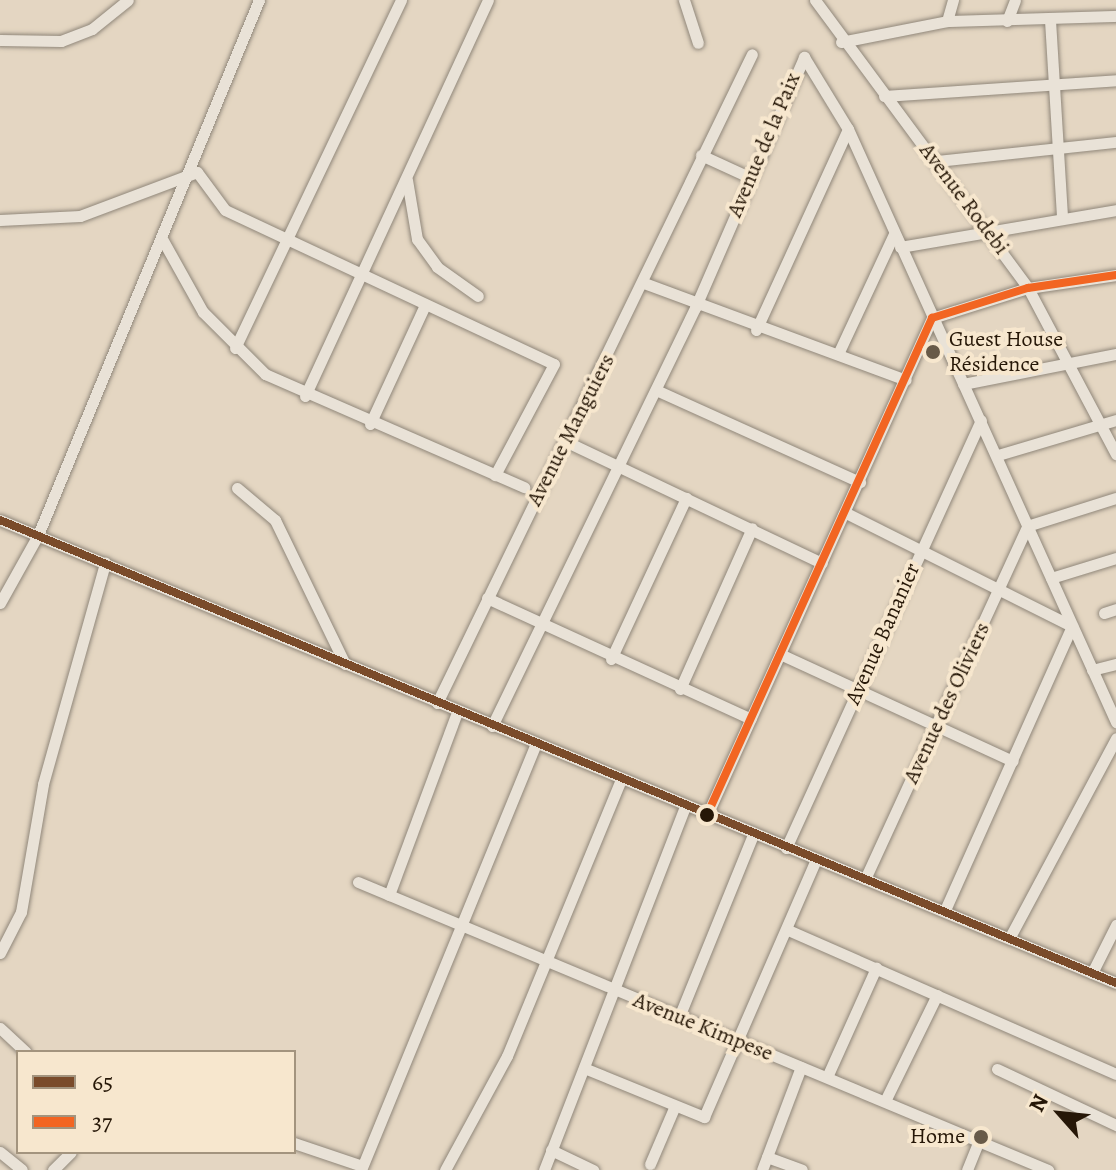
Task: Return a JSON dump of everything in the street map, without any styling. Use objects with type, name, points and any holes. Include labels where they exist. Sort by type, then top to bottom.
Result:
[{"type":"street","points":[[0,40],[61,41],[92,29],[128,0]]},
{"type":"street","points":[[0,603],[38,535],[259,0]]},
{"type":"street","points":[[235,348],[401,0]]},
{"type":"street","points":[[305,396],[488,0]]},
{"type":"street","points":[[684,0],[698,43]]},
{"type":"street","name":"Avenue Rodebi","points":[[815,0],[841,42],[937,161],[1028,288],[1116,454]]},
{"type":"street","points":[[947,21],[953,0]]},
{"type":"street","points":[[1007,21],[1015,0]]},
{"type":"street","points":[[841,42],[947,21],[1116,16]]},
{"type":"street","points":[[1050,20],[1051,83],[1062,219]]},
{"type":"street","name":"Avenue Manguiers","points":[[437,703],[567,442],[644,283],[701,155],[752,54]]},
{"type":"street","name":"Avenue de la Paix","points":[[492,726],[695,308],[804,57],[848,129],[932,318],[998,455],[1116,722]]},
{"type":"street","points":[[884,96],[1116,80]]},
{"type":"street","points":[[756,330],[848,129]]},
{"type":"street","points":[[937,161],[1116,142]]},
{"type":"street","points":[[701,155],[751,178]]},
{"type":"street","points":[[0,220],[80,216],[146,195],[189,171]]},
{"type":"street","points":[[189,171],[210,181],[225,210],[554,364],[495,475]]},
{"type":"street","points":[[408,171],[417,239],[437,267],[478,296]]},
{"type":"street","points":[[900,247],[1116,210]]},
{"type":"street","points":[[838,354],[894,234]]},
{"type":"street","points":[[161,237],[203,312],[235,348],[305,396],[524,487]]},
{"type":"street","points":[[707,815],[932,318],[1028,288],[1116,275]]},
{"type":"street","points":[[644,283],[695,308],[838,354],[906,380]]},
{"type":"street","points":[[370,424],[425,305]]},
{"type":"street","points":[[963,384],[1064,360],[1116,354]]},
{"type":"street","points":[[656,390],[860,482]]},
{"type":"street","name":"Avenue Bananier","points":[[786,848],[981,420]]},
{"type":"street","points":[[998,455],[1116,420]]},
{"type":"street","points":[[567,442],[822,563]]},
{"type":"street","points":[[237,488],[275,520],[345,664]]},
{"type":"street","points":[[611,659],[686,498]]},
{"type":"street","points":[[1027,526],[1116,498]]},
{"type":"street","points":[[846,513],[922,548],[1072,626],[945,910]]},
{"type":"street","points":[[0,520],[753,835],[1011,935],[1116,983]]},
{"type":"street","name":"Avenue des Oliviers","points":[[865,879],[1001,589],[1027,526]]},
{"type":"street","points":[[680,689],[752,528]]},
{"type":"street","points":[[1051,578],[1116,558]]},
{"type":"street","points":[[0,953],[19,920],[43,784],[105,563]]},
{"type":"street","points":[[487,598],[611,659],[751,719]]},
{"type":"street","points":[[780,654],[1013,761]]},
{"type":"street","points":[[1092,670],[1116,664]]},
{"type":"street","points":[[389,895],[457,712]]},
{"type":"street","points":[[1011,935],[1116,738]]},
{"type":"street","points":[[296,1144],[361,1168],[463,928],[535,745]]},
{"type":"street","points":[[445,1170],[548,964],[621,779]]},
{"type":"street","points":[[544,1170],[685,806]]},
{"type":"street","points":[[679,1017],[753,835]]},
{"type":"street","points":[[584,1068],[698,1118],[709,1112],[816,860]]},
{"type":"street","name":"Avenue Kimpese","points":[[358,882],[548,964],[1045,1169]]},
{"type":"street","points":[[1092,973],[1116,925]]},
{"type":"street","points":[[788,930],[1116,1074]]},
{"type":"street","points":[[827,1077],[876,968]]},
{"type":"street","points":[[885,1101],[937,995]]},
{"type":"street","points":[[0,1028],[24,1050]]},
{"type":"street","points":[[762,1170],[801,1067]]},
{"type":"street","points":[[997,1069],[1116,1125]]},
{"type":"street","points":[[650,1164],[674,1108]]},
{"type":"street","points":[[967,1170],[979,1141]]},
{"type":"street","points":[[551,1150],[593,1170]]},
{"type":"street","points":[[0,1152],[22,1170]]},
{"type":"street","points":[[53,1170],[69,1154]]},
{"type":"street","points":[[767,1157],[802,1170]]},
{"type":"transit line","name":"37","points":[[707,815],[932,318],[1028,288],[1116,275]]},
{"type":"transit line","name":"65","points":[[0,520],[1116,983]]},
{"type":"place","name":"Guest House Résidence","points":[[933,352]]},
{"type":"place","name":"Home","points":[[981,1137]]}]
